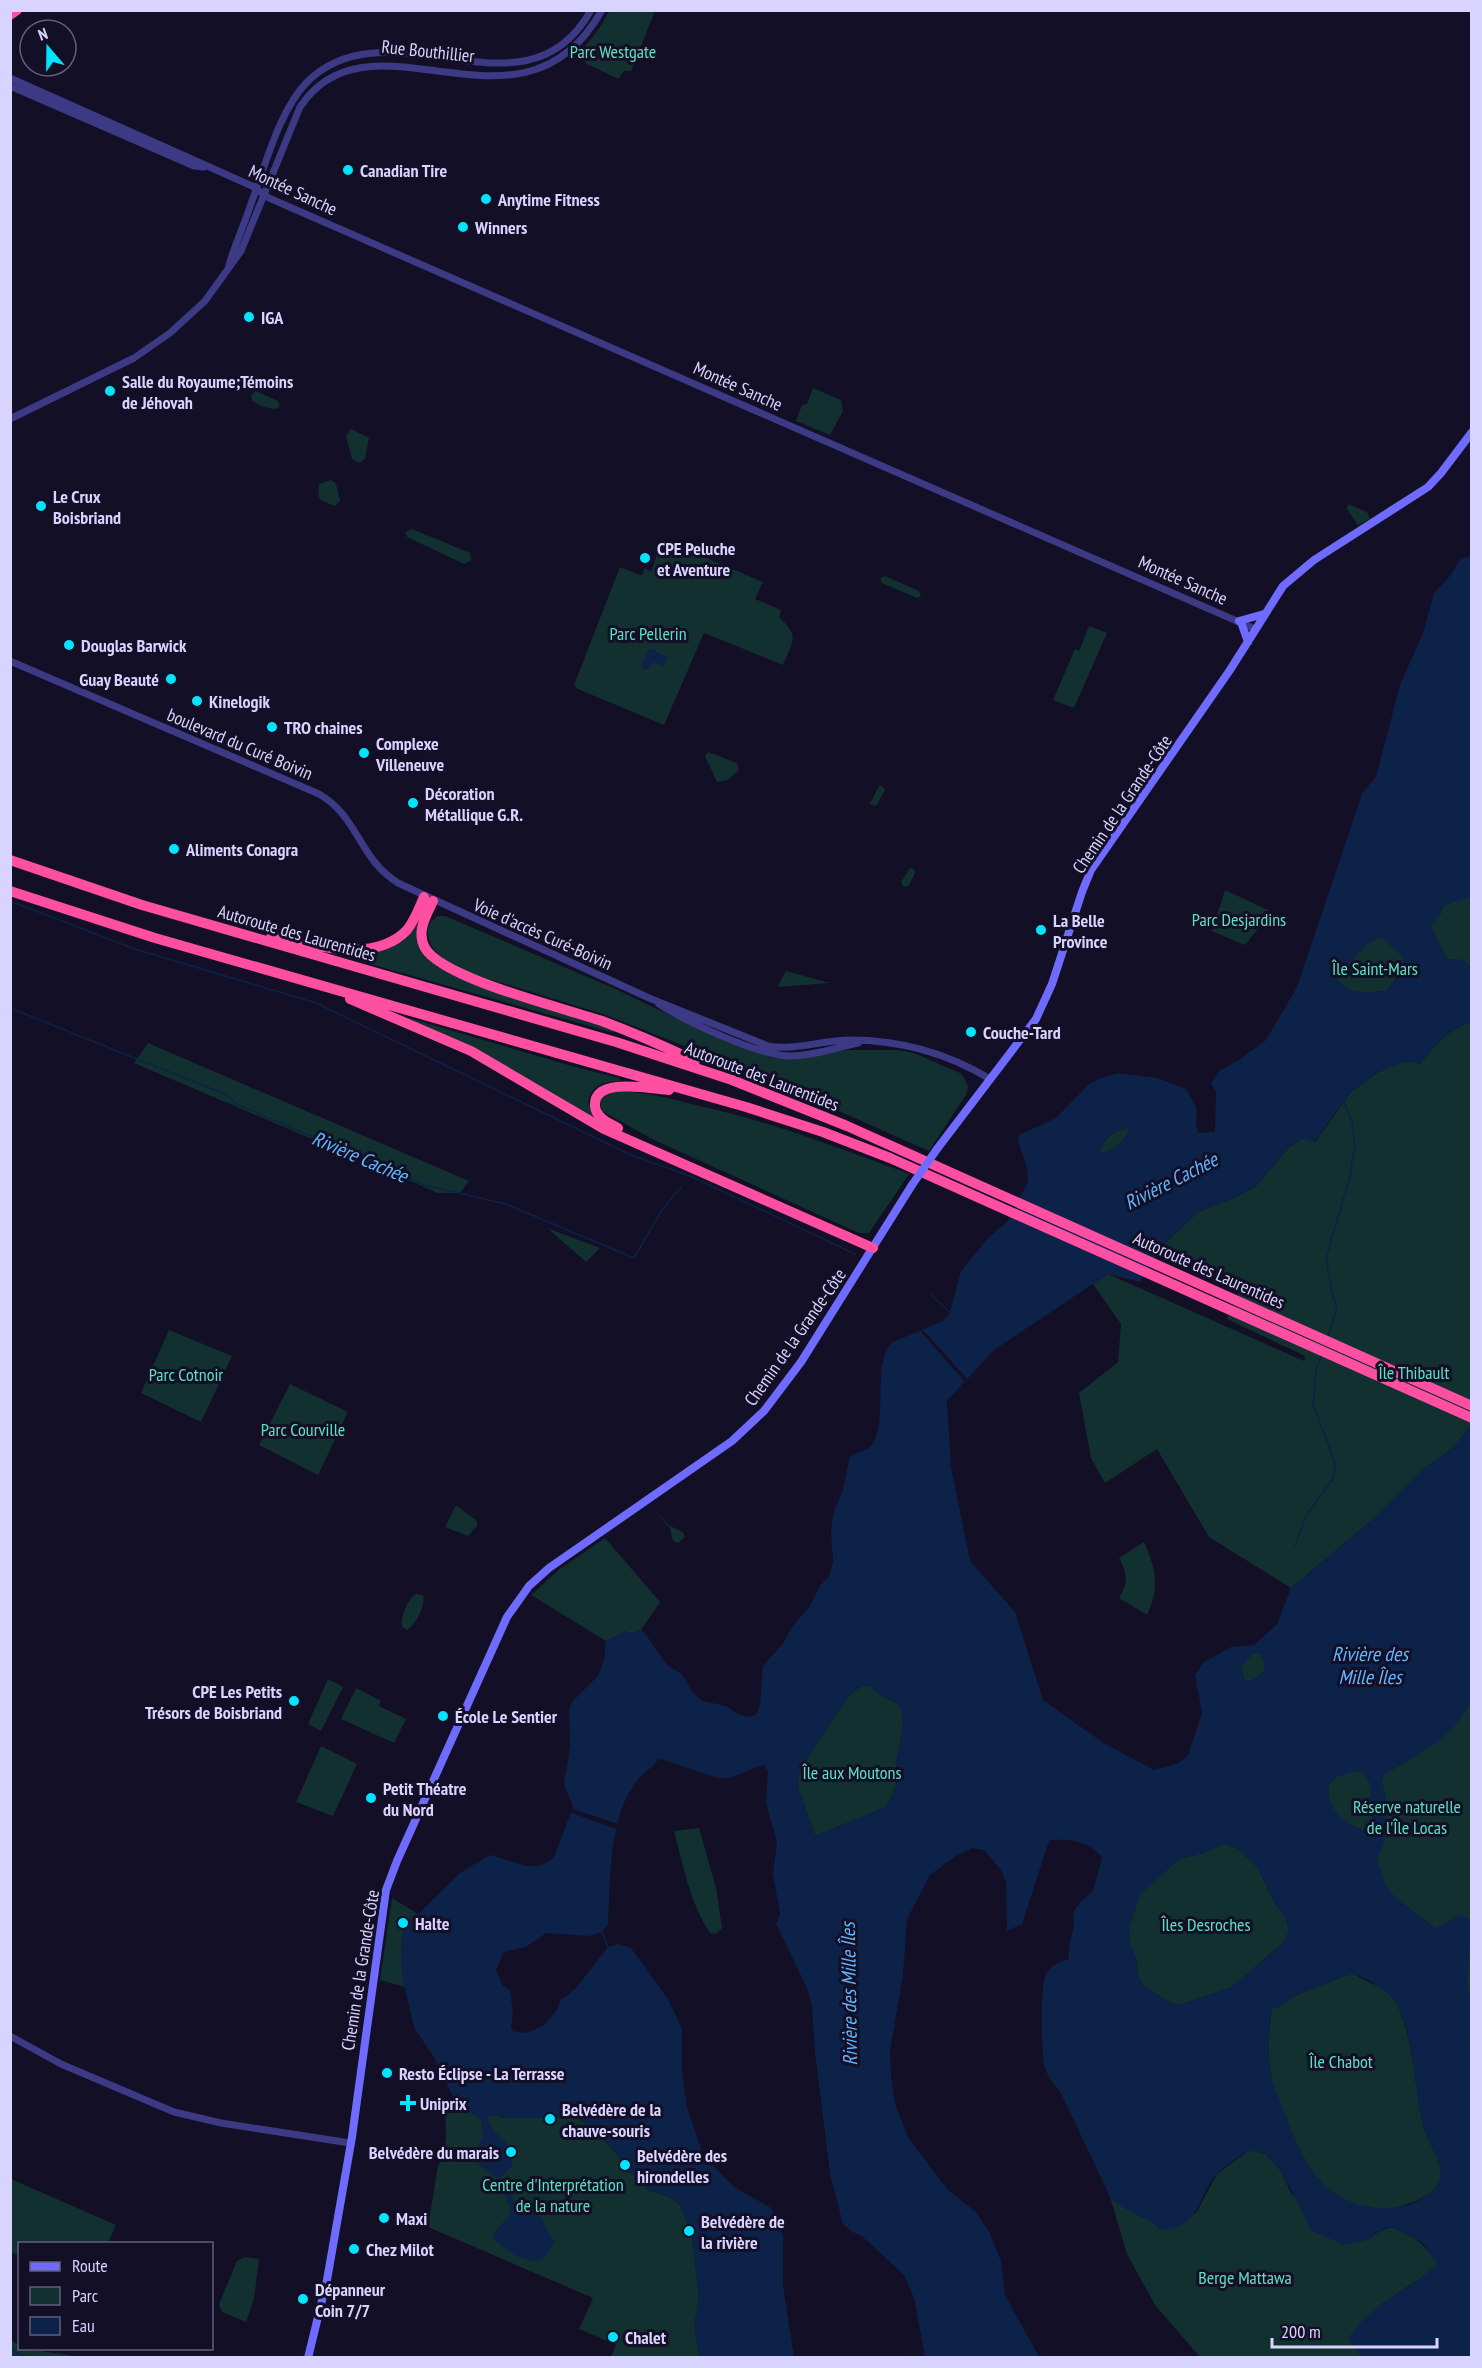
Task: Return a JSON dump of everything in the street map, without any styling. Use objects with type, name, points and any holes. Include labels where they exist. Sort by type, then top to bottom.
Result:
[{"type":"highway","points":[[10,15],[17,10]]},
{"type":"highway","name":"Autoroute des Laurentides","points":[[10,860],[116,897],[214,927],[626,1045],[732,1080],[809,1110],[990,1197],[1472,1418]]},
{"type":"highway","name":"Autoroute des Laurentides","points":[[10,891],[126,930],[693,1092],[830,1135],[990,1197],[1472,1406]]},
{"type":"highway","points":[[214,927],[328,947],[370,948],[390,942],[405,932],[429,899]]},
{"type":"highway","points":[[429,899],[422,939],[427,951],[441,965],[470,978],[651,1039],[732,1080]]},
{"type":"highway","points":[[320,985],[390,1018],[466,1049],[590,1122],[873,1248]]},
{"type":"highway","points":[[693,1092],[617,1086],[598,1094],[595,1106],[597,1114],[606,1122],[703,1173]]},
{"type":"main road","name":"Chemin de la Grande-Côte","points":[[308,2358],[327,2280],[350,2143],[388,1885],[510,1612],[529,1586],[549,1568],[732,1441],[757,1419],[777,1396],[912,1185],[1027,1033],[1044,1001],[1062,957],[1082,892],[1093,868],[1163,769],[1248,642],[1279,591],[1298,572],[1428,487],[1472,432]]},
{"type":"main road","points":[[1248,642],[1240,622],[1264,614]]},
{"type":"street","name":"Rue Bouthillier","points":[[228,268],[283,120],[296,95],[316,73],[336,60],[357,52],[383,49],[497,63],[526,61],[548,54],[563,44],[579,29],[591,10]]},
{"type":"street","name":"Rue Bouthillier","points":[[228,268],[241,251],[300,107],[314,88],[335,72],[358,63],[384,60],[500,73],[530,71],[555,62],[573,50],[587,36],[603,10]]},
{"type":"street","name":"Montée Sanche","points":[[10,78],[256,189],[264,195],[1255,629]]},
{"type":"street","name":"Montée Sanche","points":[[10,86],[194,166],[209,168]]},
{"type":"street","points":[[10,419],[112,370],[149,349],[196,310],[209,296],[228,268]]},
{"type":"street","name":"boulevard du Curé Boivin","points":[[10,661],[324,797],[348,820],[366,853],[378,868],[398,883],[429,899]]},
{"type":"street","name":"Voie d'accès Curé-Boivin","points":[[429,899],[649,998],[768,1046],[780,1047],[850,1040],[916,1046],[940,1054],[990,1079]]},
{"type":"street","points":[[10,2036],[56,2061],[174,2112],[221,2124],[350,2143]]},
{"type":"green space","name":"Parc Westgate","points":[[609,11],[655,11],[631,71],[624,71],[618,79],[587,64],[577,54],[596,32]]},
{"type":"green space","points":[[813,388],[841,400],[843,411],[830,435],[796,421],[802,405],[807,404]]},
{"type":"green space","points":[[256,391],[278,401],[280,406],[276,409],[263,407],[252,401],[251,395]]},
{"type":"green space","points":[[351,429],[369,438],[365,459],[359,463],[352,459],[346,436]]},
{"type":"green space","points":[[331,480],[336,484],[340,501],[335,506],[319,497],[319,484]]},
{"type":"green space","points":[[1348,504],[1367,512],[1370,519],[1358,525],[1347,509]]},
{"type":"green space","points":[[412,529],[470,553],[471,560],[464,564],[407,537],[405,532]]},
{"type":"green space","name":"Parc Pellerin","points":[[662,539],[763,582],[755,599],[781,610],[779,617],[790,629],[793,639],[783,665],[704,633],[664,725],[578,689],[574,685],[620,567],[640,575],[645,568],[651,572]]},
{"type":"green space","points":[[885,576],[919,591],[921,596],[917,598],[882,583],[880,578]]},
{"type":"green space","points":[[1089,626],[1107,633],[1074,708],[1053,700],[1075,649],[1079,651]]},
{"type":"green space","points":[[708,752],[737,763],[739,770],[728,780],[717,782],[705,756]]},
{"type":"green space","points":[[879,786],[885,790],[876,806],[870,804]]},
{"type":"green space","points":[[1471,863],[1471,968],[1462,960],[1447,959],[1430,925],[1440,915],[1445,897]]},
{"type":"green space","points":[[910,868],[914,869],[915,873],[909,885],[904,887],[901,882]]},
{"type":"green space","name":"Parc Desjardins","points":[[1225,890],[1270,911],[1245,945],[1212,931]]},
{"type":"green space","name":"Île Saint-Mars","points":[[1366,905],[1404,958],[1401,972],[1386,991],[1355,991],[1339,982],[1339,973],[1347,965]]},
{"type":"green space","points":[[437,916],[445,916],[611,987],[725,1041],[773,1058],[799,1058],[846,1050],[899,1050],[914,1053],[962,1074],[968,1086],[967,1093],[929,1151],[762,1077],[606,1015],[473,974],[448,962],[434,950],[428,934],[429,924]]},
{"type":"green space","points":[[417,923],[423,953],[437,967],[615,1029],[614,1033],[349,958],[350,953],[389,946],[406,938]]},
{"type":"green space","points":[[786,971],[830,983],[777,987]]},
{"type":"green space","points":[[409,1018],[622,1081],[605,1083],[592,1091],[588,1102],[594,1118],[463,1042],[408,1020]]},
{"type":"green space","name":"Île Thibault","points":[[1471,1021],[1472,1424],[1454,1447],[1421,1471],[1371,1521],[1291,1588],[1209,1537],[1157,1449],[1105,1483],[1091,1458],[1079,1393],[1118,1362],[1121,1324],[1093,1284],[1108,1274],[1304,1361],[1305,1356],[1227,1319],[1240,1289],[1247,1284],[1162,1246],[1198,1212],[1236,1197],[1256,1186],[1288,1148],[1304,1138],[1315,1142],[1352,1091],[1380,1071],[1412,1061],[1420,1064],[1442,1039]]},
{"type":"green space","points":[[148,1043],[469,1181],[460,1193],[438,1193],[134,1063]]},
{"type":"green space","points":[[615,1091],[666,1098],[723,1111],[804,1136],[909,1174],[869,1233],[859,1233],[652,1139],[602,1111],[600,1101],[607,1094]]},
{"type":"green space","points":[[1129,1127],[1126,1136],[1119,1144],[1102,1154],[1100,1150],[1108,1137]]},
{"type":"green space","points":[[547,1228],[600,1248],[586,1262]]},
{"type":"green space","name":"Parc Cotnoir","points":[[169,1330],[232,1356],[201,1422],[141,1393]]},
{"type":"green space","name":"Parc Courville","points":[[290,1384],[348,1412],[318,1475],[259,1445]]},
{"type":"green space","points":[[457,1506],[477,1521],[477,1526],[468,1536],[445,1527]]},
{"type":"green space","points":[[653,1509],[670,1526],[683,1532],[685,1537],[678,1543],[673,1541],[670,1528]]},
{"type":"green space","points":[[605,1538],[660,1602],[641,1630],[628,1634],[626,1631],[606,1641],[531,1595],[560,1569]]},
{"type":"green space","points":[[1144,1542],[1155,1578],[1154,1596],[1147,1615],[1119,1598],[1126,1579],[1119,1558]]},
{"type":"green space","points":[[416,1594],[423,1595],[422,1609],[407,1630],[402,1627],[403,1613]]},
{"type":"green space","points":[[1260,1652],[1265,1664],[1264,1672],[1248,1683],[1244,1679],[1241,1666],[1252,1654]]},
{"type":"green space","name":"Réserve naturelle de l'Île Locas","points":[[1471,1661],[1471,2091],[1327,1830],[1319,1772]]},
{"type":"green space","points":[[328,1679],[343,1687],[321,1731],[308,1724]]},
{"type":"green space","name":"Île aux Moutons","points":[[862,1686],[871,1686],[877,1693],[897,1703],[902,1711],[903,1727],[896,1763],[898,1779],[885,1808],[815,1836],[799,1790],[798,1776],[805,1761],[849,1695]]},
{"type":"green space","points":[[356,1688],[381,1701],[379,1706],[406,1719],[394,1743],[341,1719]]},
{"type":"green space","points":[[321,1746],[357,1764],[333,1816],[296,1802]]},
{"type":"green space","points":[[699,1828],[716,1888],[722,1928],[716,1934],[710,1933],[697,1909],[674,1831]]},
{"type":"green space","name":"Îles Desroches","points":[[1224,1844],[1237,1848],[1258,1868],[1274,1902],[1286,1918],[1289,1931],[1284,1942],[1232,1987],[1179,2005],[1167,2001],[1143,1985],[1138,1976],[1137,1961],[1130,1944],[1129,1929],[1139,1894],[1179,1859],[1203,1853]]},
{"type":"green space","points":[[392,1898],[418,1914],[406,1923],[401,1948],[405,1987],[380,1980]]},
{"type":"green space","name":"Île Chabot","points":[[1349,1974],[1386,1990],[1395,2000],[1407,2033],[1424,2128],[1441,2169],[1439,2185],[1431,2193],[1395,2208],[1372,2208],[1350,2202],[1323,2184],[1304,2158],[1296,2142],[1271,2076],[1269,2042],[1272,2008],[1278,2008],[1292,1997]]},
{"type":"green space","name":"Centre d'Interprétation de la nature","points":[[455,2101],[487,2116],[578,2118],[594,2130],[618,2155],[627,2171],[637,2177],[648,2190],[668,2196],[680,2205],[692,2236],[699,2297],[694,2327],[700,2357],[611,2357],[616,2345],[579,2329],[593,2298],[428,2227],[438,2166],[444,2155],[445,2108]]},
{"type":"green space","name":"Berge Mattawa","points":[[1250,2150],[1266,2154],[1281,2171],[1292,2195],[1367,2240],[1385,2229],[1394,2228],[1409,2234],[1423,2246],[1438,2263],[1430,2272],[1380,2305],[1471,2357],[1364,2358],[1358,2352],[1362,2357],[1200,2357],[1155,2305],[1127,2254],[1110,2197],[1128,2210],[1154,2223],[1160,2230],[1196,2213],[1217,2174]]},
{"type":"green space","points":[[11,2179],[116,2225],[108,2242],[18,2242],[18,2256],[11,2252]]},
{"type":"green space","points":[[245,2257],[259,2259],[254,2299],[246,2322],[222,2312],[219,2304],[237,2261]]},
{"type":"green space","points":[[11,2340],[18,2344],[18,2350],[82,2357],[11,2357]]},
{"type":"water","name":"Rivière des Mille Îles","points":[[1471,556],[1471,897],[1442,906],[1440,916],[1430,925],[1447,959],[1462,960],[1471,968],[1471,1021],[1442,1039],[1420,1065],[1412,1061],[1380,1071],[1352,1091],[1314,1142],[1304,1138],[1288,1148],[1256,1186],[1236,1197],[1198,1212],[1162,1246],[1140,1282],[1108,1274],[994,1350],[947,1401],[951,1467],[970,1561],[1015,1612],[1043,1700],[1102,1742],[1154,1770],[1179,1763],[1188,1755],[1202,1713],[1195,1675],[1204,1662],[1231,1647],[1254,1645],[1277,1624],[1291,1588],[1371,1521],[1421,1471],[1454,1447],[1471,1424],[1471,1700],[1464,1713],[1445,1735],[1384,1775],[1382,1782],[1387,1802],[1385,1840],[1377,1860],[1386,1885],[1394,1896],[1435,1928],[1461,1915],[1471,1921],[1467,1984],[1471,2004],[1469,2043],[1472,2054],[1471,2357],[1363,2357],[1352,2346],[1349,2337],[1374,2310],[1419,2280],[1437,2263],[1422,2242],[1393,2228],[1387,2227],[1367,2240],[1344,2245],[1312,2231],[1281,2171],[1266,2154],[1250,2150],[1225,2167],[1211,2181],[1192,2217],[1184,2224],[1174,2228],[1160,2230],[1154,2223],[1128,2210],[1110,2197],[1060,2091],[1045,2068],[1042,2020],[1046,1974],[1059,1962],[1069,1959],[1074,1925],[1073,1913],[1081,1901],[1093,1891],[1102,1857],[1085,1844],[1051,1840],[1022,1924],[1007,1931],[1006,1882],[1001,1870],[984,1850],[972,1848],[956,1856],[930,1875],[907,1919],[903,1975],[890,2051],[895,2104],[908,2137],[947,2189],[976,2212],[989,2232],[1001,2261],[1005,2295],[1039,2357],[925,2357],[914,2298],[904,2275],[863,2237],[843,2224],[830,2174],[815,2052],[812,2007],[807,1988],[776,1924],[780,1914],[773,1873],[777,1842],[766,1803],[768,1771],[764,1765],[731,1777],[720,1778],[659,1759],[635,1783],[618,1819],[611,1862],[608,1924],[602,1932],[589,1936],[546,1933],[526,1947],[504,1952],[496,1970],[503,1986],[510,1990],[513,2031],[526,2033],[544,2025],[556,2011],[561,2000],[576,1988],[608,1947],[618,1944],[631,1948],[668,1999],[682,2029],[682,2071],[687,2107],[703,2155],[734,2187],[771,2208],[783,2236],[783,2286],[794,2357],[700,2357],[694,2327],[699,2297],[692,2236],[680,2205],[668,2196],[648,2190],[637,2177],[627,2171],[618,2155],[594,2130],[578,2118],[503,2118],[498,2115],[488,2117],[491,2127],[506,2141],[510,2149],[513,2165],[501,2177],[504,2185],[516,2206],[540,2217],[554,2241],[544,2257],[534,2261],[514,2254],[501,2246],[493,2237],[511,2212],[498,2180],[476,2161],[482,2152],[478,2145],[483,2138],[481,2121],[455,2101],[434,2057],[414,2028],[402,1974],[402,1933],[406,1923],[460,1873],[490,1855],[526,1866],[539,1866],[554,1857],[573,1807],[564,1784],[570,1746],[569,1709],[572,1702],[598,1676],[604,1660],[606,1641],[626,1631],[629,1633],[641,1630],[667,1665],[682,1674],[692,1692],[703,1701],[726,1706],[747,1717],[756,1715],[760,1704],[763,1666],[784,1642],[791,1628],[809,1607],[821,1584],[829,1577],[833,1561],[831,1531],[834,1511],[842,1493],[850,1457],[869,1448],[876,1436],[879,1423],[881,1378],[886,1351],[893,1342],[943,1321],[950,1313],[961,1271],[989,1237],[1007,1222],[1028,1182],[1027,1168],[1018,1141],[1019,1135],[1056,1118],[1089,1084],[1118,1073],[1158,1078],[1186,1089],[1197,1109],[1198,1133],[1215,1132],[1216,1092],[1211,1083],[1219,1071],[1239,1060],[1266,1040],[1297,987],[1362,794],[1376,777],[1400,685],[1423,633],[1434,593],[1450,576],[1461,558]],"holes":[[[1382,937],[1404,958],[1401,972],[1386,991],[1355,991],[1339,982],[1339,973],[1370,942]],[[1129,1127],[1126,1136],[1119,1144],[1102,1154],[1100,1150],[1105,1141]],[[1260,1652],[1265,1664],[1264,1672],[1248,1682],[1244,1679],[1241,1666],[1252,1654]],[[862,1686],[871,1686],[877,1693],[897,1703],[902,1711],[903,1727],[896,1763],[898,1779],[885,1807],[815,1836],[799,1790],[798,1776],[805,1761],[849,1695]],[[1352,1772],[1361,1772],[1366,1777],[1370,1786],[1369,1806],[1374,1830],[1353,1826],[1336,1812],[1329,1799],[1329,1784],[1337,1777]],[[1224,1844],[1237,1848],[1258,1868],[1274,1902],[1286,1918],[1289,1931],[1284,1942],[1232,1987],[1179,2005],[1167,2001],[1143,1985],[1138,1976],[1137,1961],[1130,1944],[1129,1929],[1140,1894],[1179,1859],[1204,1853]],[[1349,1974],[1369,1980],[1397,2004],[1407,2032],[1424,2128],[1441,2171],[1438,2184],[1426,2196],[1404,2206],[1388,2209],[1373,2208],[1339,2196],[1326,2187],[1316,2175],[1299,2148],[1271,2076],[1270,2025],[1272,2008],[1278,2008],[1292,1997]]]},
{"type":"water","points":[[649,649],[655,649],[656,652],[668,657],[664,666],[653,662],[647,670],[641,667]]},
{"type":"pier","points":[[923,1330],[969,1381],[967,1384],[921,1332]]},
{"type":"pier","points":[[570,1808],[621,1825],[619,1830],[569,1812]]},
{"type":"waterway","points":[[10,901],[135,949],[316,1003],[631,1155],[690,1176],[855,1254]]},
{"type":"waterway","name":"Rivière Cachée","points":[[10,1008],[227,1095],[236,1104],[424,1185],[506,1204],[634,1258],[662,1210],[682,1186]]},
{"type":"waterway","points":[[1328,1337],[1337,1307],[1332,1293],[1326,1258],[1350,1176],[1355,1145],[1352,1122],[1344,1102]]},
{"type":"waterway","name":"Rivière Cachée","points":[[931,1295],[950,1312]]},
{"type":"waterway","points":[[1295,1546],[1306,1516],[1332,1480],[1336,1466],[1313,1404],[1316,1370],[1321,1356]]},
{"type":"waterway","points":[[602,1932],[608,1947]]},
{"type":"waterway","points":[[10,2350],[29,2358]]},
{"type":"place","name":"Canadian Tire","points":[[348,170]]},
{"type":"place","name":"Anytime Fitness","points":[[486,199]]},
{"type":"place","name":"Winners","points":[[463,227]]},
{"type":"place","name":"IGA","points":[[249,317]]},
{"type":"place","name":"Salle du Royaume;Témoins de Jéhovah","points":[[110,391]]},
{"type":"place","name":"Le Crux Boisbriand","points":[[41,506]]},
{"type":"place","name":"CPE Peluche et Aventure","points":[[645,558]]},
{"type":"place","name":"Douglas Barwick","points":[[69,645]]},
{"type":"place","name":"Guay Beauté","points":[[171,679]]},
{"type":"place","name":"Kinelogik","points":[[197,701]]},
{"type":"place","name":"TRO chaines","points":[[272,727]]},
{"type":"place","name":"Complexe Villeneuve","points":[[364,753]]},
{"type":"place","name":"Décoration Métallique G.R.","points":[[413,803]]},
{"type":"place","name":"Aliments Conagra","points":[[174,849]]},
{"type":"place","name":"La Belle Province","points":[[1041,930]]},
{"type":"place","name":"Couche-Tard","points":[[971,1032]]},
{"type":"place","name":"CPE Les Petits Trésors de Boisbriand","points":[[294,1701]]},
{"type":"place","name":"École Le Sentier","points":[[443,1716]]},
{"type":"place","name":"Petit Théatre du Nord","points":[[371,1798]]},
{"type":"place","name":"Halte","points":[[403,1923]]},
{"type":"place","name":"Resto Éclipse - La Terrasse","points":[[387,2073]]},
{"type":"place","name":"Uniprix","points":[[408,2103]]},
{"type":"place","name":"Belvédère de la chauve-souris","points":[[550,2119]]},
{"type":"place","name":"Belvédère du marais","points":[[511,2152]]},
{"type":"place","name":"Belvédère des hirondelles","points":[[625,2165]]},
{"type":"place","name":"Maxi","points":[[384,2218]]},
{"type":"place","name":"Belvédère de la rivière","points":[[689,2231]]},
{"type":"place","name":"Chez Milot","points":[[354,2249]]},
{"type":"place","name":"Dépanneur Coin 7/7","points":[[303,2299]]},
{"type":"place","name":"Chalet","points":[[613,2337]]}]
